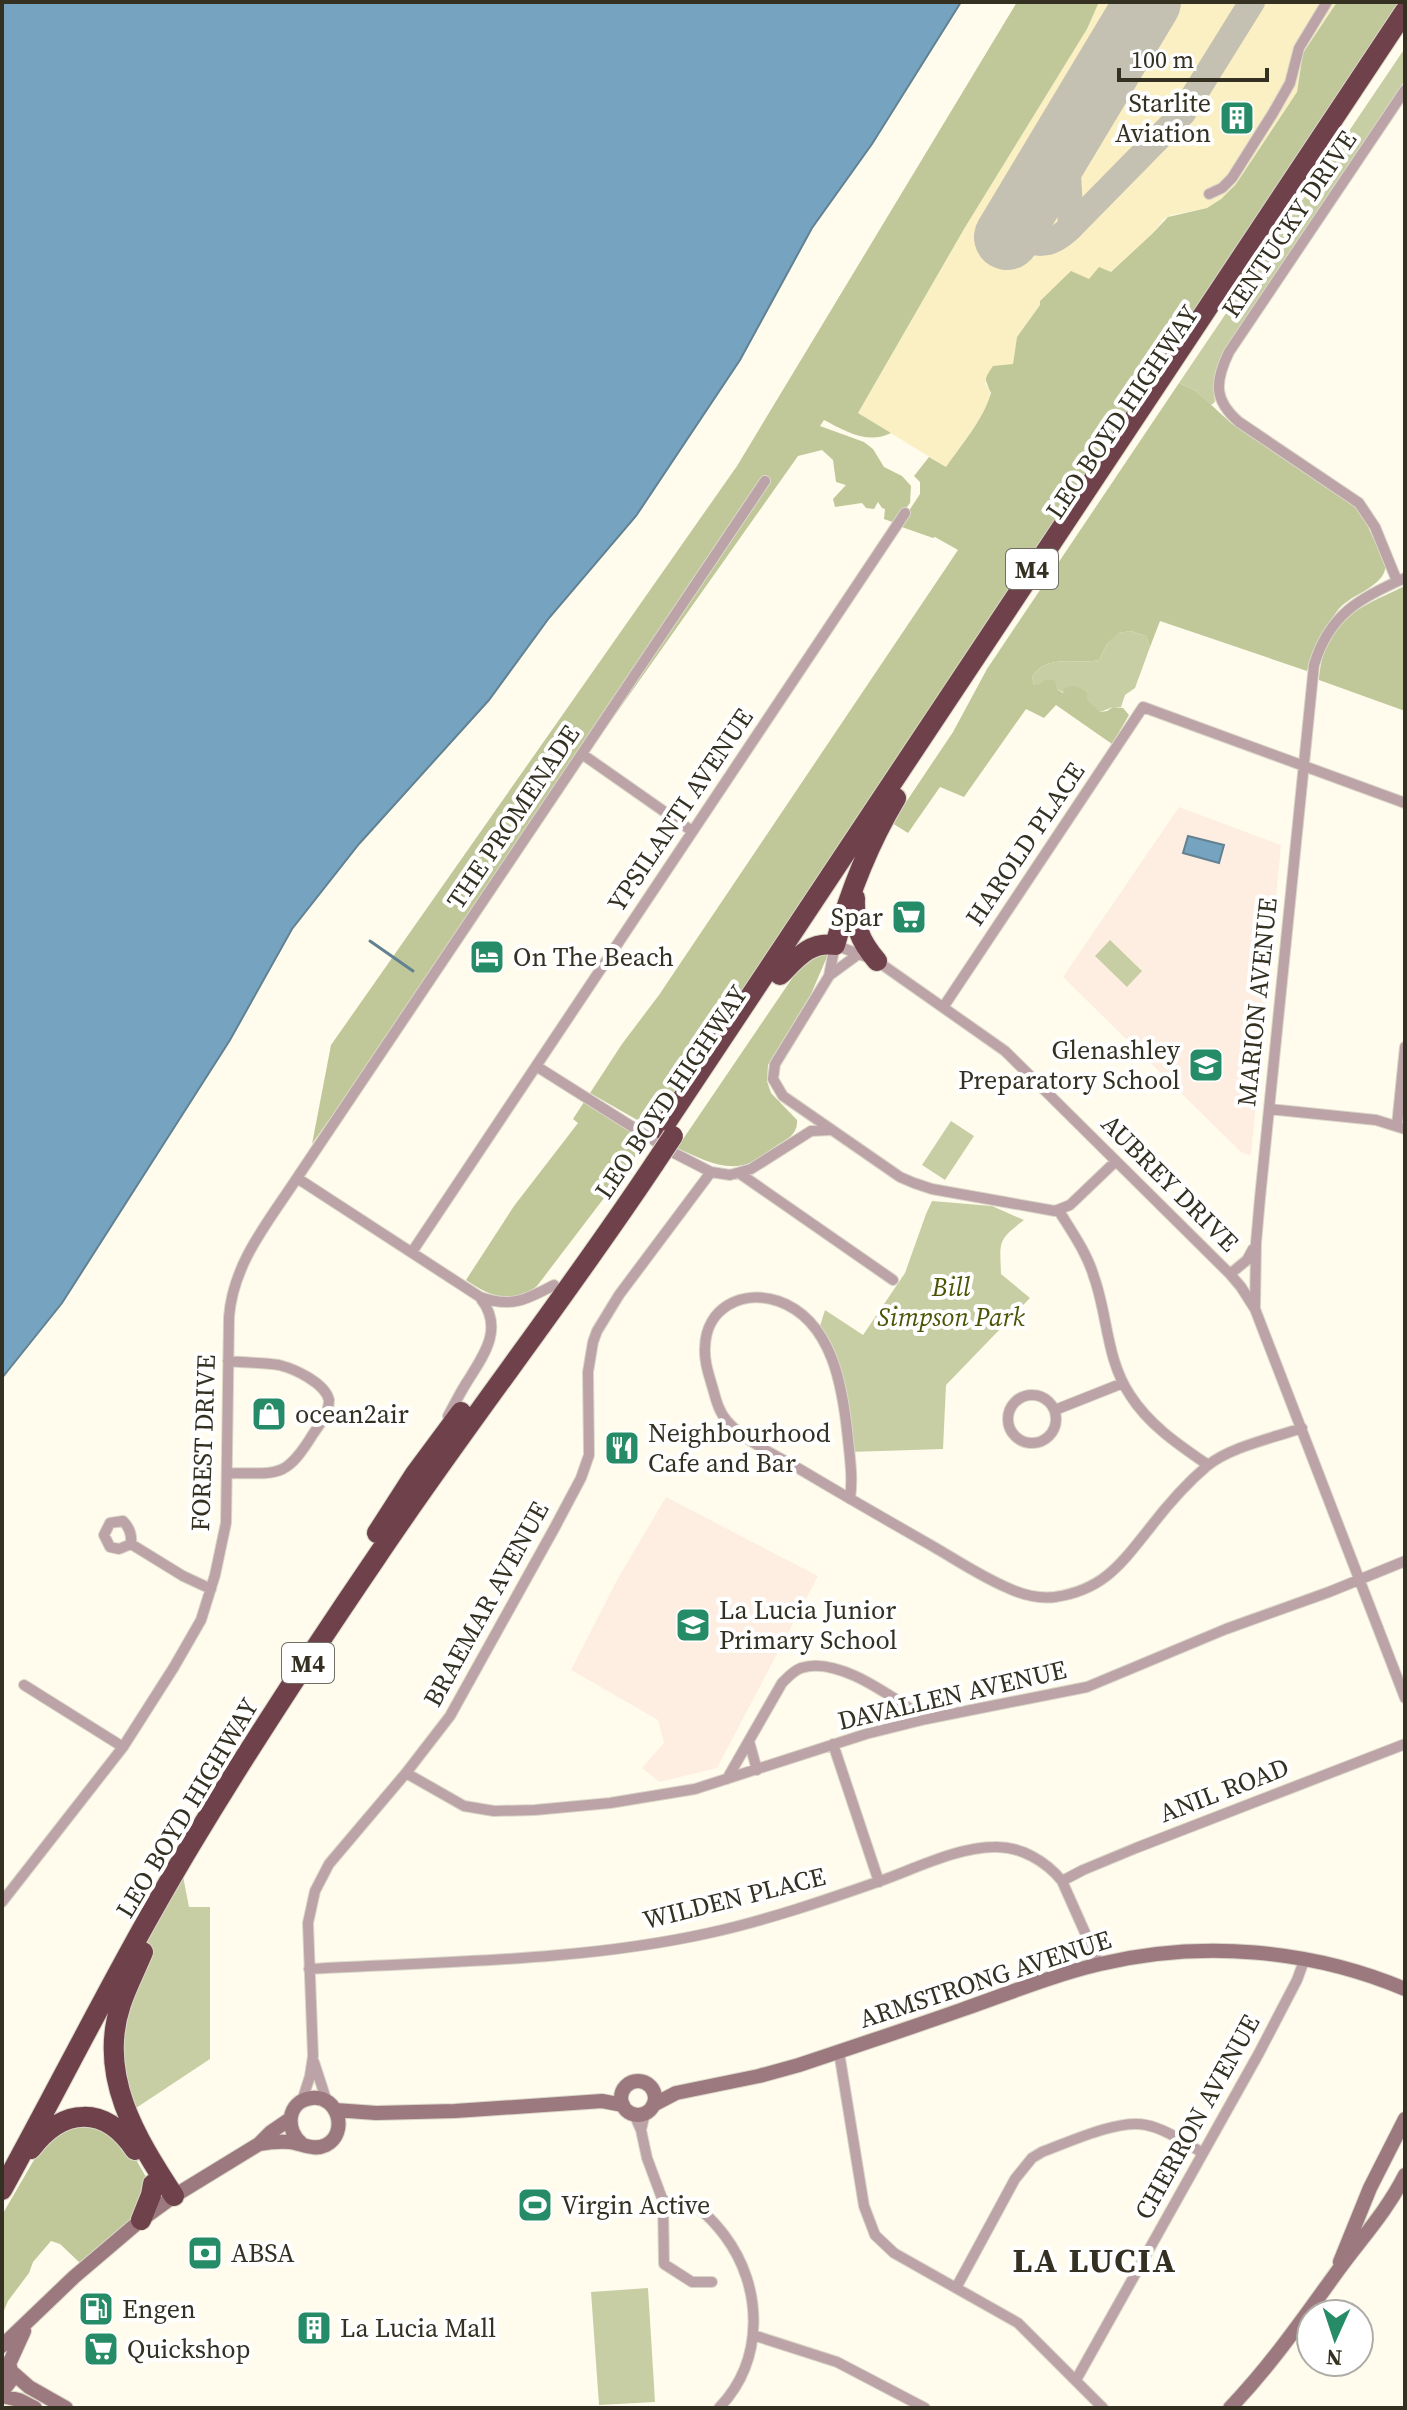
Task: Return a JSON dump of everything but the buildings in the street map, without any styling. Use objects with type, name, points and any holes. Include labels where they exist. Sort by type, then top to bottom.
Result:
[{"type":"highway","name":"LEO BOYD HIGHWAY","points":[[4,2177],[166,1861],[217,1779],[415,1474],[651,1157],[1405,11]]},
{"type":"highway","name":"LEO BOYD HIGHWAY","points":[[667,1133],[780,975],[1405,35]]},
{"type":"highway","points":[[780,975],[813,945],[835,945],[862,867],[896,798]]},
{"type":"highway","points":[[862,867],[855,895],[856,921],[869,957]]},
{"type":"highway","name":"LEO BOYD HIGHWAY","points":[[4,2177],[168,1884],[231,1781],[383,1548],[600,1245],[651,1157]]},
{"type":"highway","points":[[168,1884],[159,1916],[121,2004],[114,2050],[116,2078],[124,2107],[168,2190]]},
{"type":"highway","points":[[4,2177],[48,2130],[65,2120],[84,2117],[105,2121],[123,2133],[168,2190]]},
{"type":"highway","points":[[141,2220],[151,2195],[168,2190]]},
{"type":"street","points":[[1209,194],[1222,188],[1232,178],[1273,113],[1290,83],[1299,48],[1327,2]]},
{"type":"street","name":"KENTUCKY DRIVE","points":[[1401,580],[1364,508],[1239,422],[1221,400],[1218,386],[1229,352],[1405,90]]},
{"type":"street","name":"THE PROMENADE","points":[[297,1178],[765,481]]},
{"type":"street","name":"YPSILANTI AVENUE","points":[[412,1252],[905,513]]},
{"type":"street","name":"MARION AVENUE","points":[[1255,1309],[1256,1243],[1314,665],[1325,637],[1350,606],[1401,580]]},
{"type":"street","name":"HAROLD PLACE","points":[[944,1006],[1143,707],[1303,765]]},
{"type":"street","points":[[582,754],[692,831]]},
{"type":"street","points":[[1303,765],[1405,803]]},
{"type":"street","points":[[835,945],[829,976],[775,1064],[773,1079],[778,1091],[798,1107],[900,1177],[932,1189],[1008,1204],[1059,1211],[1070,1205],[1116,1161]]},
{"type":"street","name":"AUBREY DRIVE","points":[[835,945],[869,957],[1005,1051],[1241,1287]]},
{"type":"street","points":[[829,976],[869,957]]},
{"type":"street","points":[[1269,1109],[1376,1120],[1401,1127],[1405,1047]]},
{"type":"street","points":[[536,1066],[674,1153],[711,1172],[739,1173],[759,1166],[815,1129],[832,1130]]},
{"type":"street","points":[[798,1107],[802,1119],[800,1137]]},
{"type":"street","name":"BRAEMAR AVENUE","points":[[302,2101],[313,2056],[309,1914],[321,1878],[329,1864],[450,1716],[581,1478],[589,1455],[588,1372],[597,1331],[619,1295],[711,1172]]},
{"type":"street","points":[[739,1173],[893,1280]]},
{"type":"street","points":[[297,1178],[480,1297],[511,1303],[554,1285]]},
{"type":"street","name":"FOREST DRIVE","points":[[3,1899],[123,1747],[196,1630],[211,1589],[224,1538],[230,1305],[238,1275],[252,1247],[297,1178]]},
{"type":"street","points":[[1059,1211],[1094,1274],[1110,1351],[1130,1396],[1153,1423],[1208,1465]]},
{"type":"street","points":[[1230,1274],[1247,1260],[1256,1243]]},
{"type":"street","name":"MARION AVENUE","points":[[1241,1287],[1255,1309],[1405,1698]]},
{"type":"street","points":[[415,1474],[492,1335],[492,1320],[480,1297]]},
{"type":"street","points":[[850,1499],[852,1476],[846,1413],[839,1380],[825,1344],[803,1317],[779,1301],[753,1297],[732,1301],[711,1321],[705,1347],[706,1364],[722,1413],[741,1434],[850,1499],[992,1581],[1024,1595],[1052,1597],[1083,1589],[1107,1577],[1208,1465],[1227,1454],[1302,1428]]},
{"type":"street","points":[[227,1473],[270,1473],[291,1466],[324,1417],[329,1400],[325,1390],[316,1383],[279,1365],[228,1361]]},
{"type":"street","points":[[1055,1410],[1123,1383]]},
{"type":"street","points":[[1023,1396],[1042,1396],[1055,1410],[1055,1429],[1041,1442],[1023,1442],[1009,1428],[1009,1409],[1023,1396]]},
{"type":"street","points":[[131,1544],[211,1589]]},
{"type":"street","name":"DAVALLEN AVENUE","points":[[406,1773],[464,1806],[494,1811],[610,1803],[695,1789],[833,1744],[926,1719],[1087,1687],[1226,1629],[1405,1561]]},
{"type":"street","points":[[727,1780],[782,1683],[794,1671],[811,1666],[830,1667],[853,1676],[926,1719]]},
{"type":"street","points":[[24,1685],[123,1747]]},
{"type":"street","points":[[749,1741],[757,1770]]},
{"type":"street","points":[[833,1744],[879,1882]]},
{"type":"street","name":"ANIL ROAD","points":[[1062,1881],[1136,1848],[1405,1744]]},
{"type":"street","name":"WILDEN PLACE","points":[[309,1969],[564,1954],[631,1947],[726,1928],[810,1905],[958,1853],[994,1847],[1035,1858],[1054,1871],[1062,1881],[1099,1964]]},
{"type":"street","name":"ARMSTRONG AVENUE","points":[[636,2105],[774,2072],[1099,1964],[1139,1956],[1250,1952],[1305,1958],[1360,1972],[1405,1989]]},
{"type":"street","name":"CHERRON AVENUE","points":[[1076,2380],[1297,1980],[1305,1958]]},
{"type":"street","points":[[839,2052],[864,2206],[875,2235],[894,2253],[1018,2323],[1103,2408]]},
{"type":"street","name":"BRAEMAR AVENUE","points":[[313,2056],[331,2106]]},
{"type":"street","points":[[302,2144],[292,2134],[290,2119],[302,2101],[312,2098],[331,2106],[376,2113],[602,2101],[636,2105],[655,2095],[651,2087],[637,2081],[628,2084],[636,2105],[647,2158],[663,2201],[664,2264],[692,2282],[712,2282]]},
{"type":"street","name":"ARMSTRONG AVENUE","points":[[651,2087],[676,2093]]},
{"type":"street","points":[[331,2106],[339,2118],[335,2137]]},
{"type":"street","points":[[168,2190],[259,2144],[278,2141],[316,2148],[324,2146],[354,2122],[376,2113]]},
{"type":"street","points":[[259,2144],[290,2119]]},
{"type":"street","points":[[1335,2273],[1370,2188],[1404,2123]]},
{"type":"street","points":[[956,2288],[1015,2179],[1023,2167],[1042,2152],[1132,2124],[1154,2127],[1203,2153]]},
{"type":"street","points":[[1230,2408],[1303,2321],[1335,2273],[1393,2200],[1405,2175]]},
{"type":"street","points":[[1370,2188],[1393,2200]]},
{"type":"street","points":[[663,2201],[683,2201],[711,2219],[731,2244],[750,2284],[753,2335],[740,2379],[719,2408]]},
{"type":"street","points":[[2,2346],[74,2277],[141,2220]]},
{"type":"street","points":[[30,2321],[8,2364],[9,2385],[2,2394],[35,2408]]},
{"type":"street","points":[[753,2335],[837,2362],[925,2408]]},
{"type":"street","points":[[8,2364],[29,2387],[66,2408]]},
{"type":"shaded area","points":[[1099,2],[1337,2],[1303,53],[1297,92],[1236,184],[1207,208],[1164,219],[1111,272],[1089,279],[1040,305],[1017,337],[1013,364],[985,383],[990,390],[990,398],[978,422],[946,467],[858,413],[964,229],[1087,29]]},
{"type":"shaded area","name":"Glenashley Preparatory School","points":[[1179,807],[1281,845],[1251,1155],[1242,1153],[1063,977]]},
{"type":"shaded area","name":"La Lucia Junior Primary School","points":[[666,1497],[818,1576],[717,1768],[659,1782],[642,1768],[664,1743],[658,1720],[571,1670],[617,1580]]},
{"type":"green space","points":[[1017,2],[1099,2],[1087,29],[964,229],[858,413],[891,433],[874,438],[848,432],[824,420],[820,426],[864,442],[873,449],[884,467],[902,476],[911,486],[910,503],[895,523],[884,519],[885,509],[878,502],[874,509],[866,508],[862,503],[835,507],[833,499],[846,485],[836,482],[833,460],[822,450],[798,456],[312,1144],[331,1045],[737,466]]},
{"type":"green space","points":[[1337,2],[1401,2],[653,1129],[590,1093],[958,550],[935,537],[899,526],[920,494],[920,482],[914,476],[929,457],[946,467],[983,413],[991,393],[986,380],[993,366],[1013,364],[1017,337],[1040,301],[1071,271],[1089,279],[1099,267],[1111,272],[1168,217],[1207,208],[1236,184],[1297,92],[1303,53]]},
{"type":"green space","points":[[1405,48],[1405,80],[1221,359],[1214,380],[1215,402],[1211,405],[1196,391],[1179,383]]},
{"type":"green space","points":[[1179,383],[1196,391],[1231,423],[1361,512],[1386,565],[1384,573],[1374,585],[1338,610],[1320,639],[1307,671],[1160,621],[1150,647],[1146,636],[1131,631],[1118,633],[1107,644],[1099,660],[1062,661],[1045,665],[1032,677],[1034,685],[1053,680],[1063,693],[1065,688],[1077,687],[1087,693],[1087,700],[1100,712],[1113,707],[1123,708],[1129,715],[1112,744],[1056,705],[1044,718],[1026,709],[964,797],[940,787],[908,833],[892,823],[953,732],[987,669]]},
{"type":"green space","points":[[1405,586],[1405,711],[1319,680],[1322,660],[1335,630],[1358,610]]},
{"type":"green space","points":[[1131,631],[1146,636],[1150,647],[1135,688],[1125,695],[1121,707],[1100,712],[1057,689],[1034,685],[1032,677],[1045,665],[1062,661],[1099,660],[1117,633]]},
{"type":"green space","points":[[1110,940],[1142,971],[1127,987],[1095,956]]},
{"type":"green space","points":[[830,950],[811,994],[768,1065],[767,1081],[771,1093],[797,1120],[794,1132],[759,1158],[743,1165],[714,1163],[677,1148],[793,977],[811,954]]},
{"type":"green space","points":[[584,1102],[645,1140],[537,1286],[519,1296],[510,1297],[492,1294],[475,1286],[466,1280],[514,1206],[578,1123],[573,1119]]},
{"type":"green space","points":[[951,1121],[974,1136],[945,1180],[922,1165]]},
{"type":"green space","name":"Bill Simpson Park","points":[[932,1201],[992,1206],[1024,1220],[1002,1242],[1001,1274],[1030,1298],[946,1385],[943,1449],[849,1452],[833,1361],[820,1326],[825,1310],[863,1335],[905,1273]]},
{"type":"green space","points":[[182,1871],[189,1907],[210,1907],[210,2059],[127,2114],[117,2088],[129,1974]]},
{"type":"green space","points":[[89,2118],[126,2142],[158,2198],[80,2263],[60,2244],[51,2241],[33,2262],[2,2315],[2,2215],[49,2134]]},
{"type":"green space","points":[[648,2288],[655,2402],[599,2405],[591,2292]]},
{"type":"water","points":[[2,2],[961,2],[872,144],[812,228],[740,360],[636,516],[549,618],[489,700],[359,844],[292,929],[230,1040],[62,1303],[2,1378]]},
{"type":"water","points":[[1188,836],[1224,845],[1219,863],[1183,853]]},
{"type":"waterway","points":[[370,941],[413,971]]},
{"type":"taxiway","points":[[1010,231],[1027,240],[1042,243],[1055,239],[1071,227],[1183,113],[1252,2]]},
{"type":"taxiway","points":[[1066,139],[1071,227]]},
{"type":"runway","points":[[1007,237],[1148,2]]},
{"type":"place","name":"Starlite Aviation","points":[[1237,118]]},
{"type":"place","name":"Spar","points":[[909,917]]},
{"type":"place","name":"On The Beach","points":[[487,957]]},
{"type":"place","name":"Glenashley Preparatory School","points":[[1206,1065]]},
{"type":"place","name":"ocean2air","points":[[269,1414]]},
{"type":"place","name":"Neighbourhood Cafe and Bar","points":[[622,1448]]},
{"type":"place","name":"La Lucia Junior Primary School","points":[[693,1625]]},
{"type":"place","name":"Virgin Active","points":[[535,2205]]},
{"type":"place","name":"ABSA","points":[[205,2253]]},
{"type":"place","name":"Engen","points":[[96,2309]]},
{"type":"place","name":"La Lucia Mall","points":[[314,2328]]},
{"type":"place","name":"Quickshop","points":[[101,2349]]},
{"type":"district","name":"LA LUCIA","points":[[1095,2260]]}]
